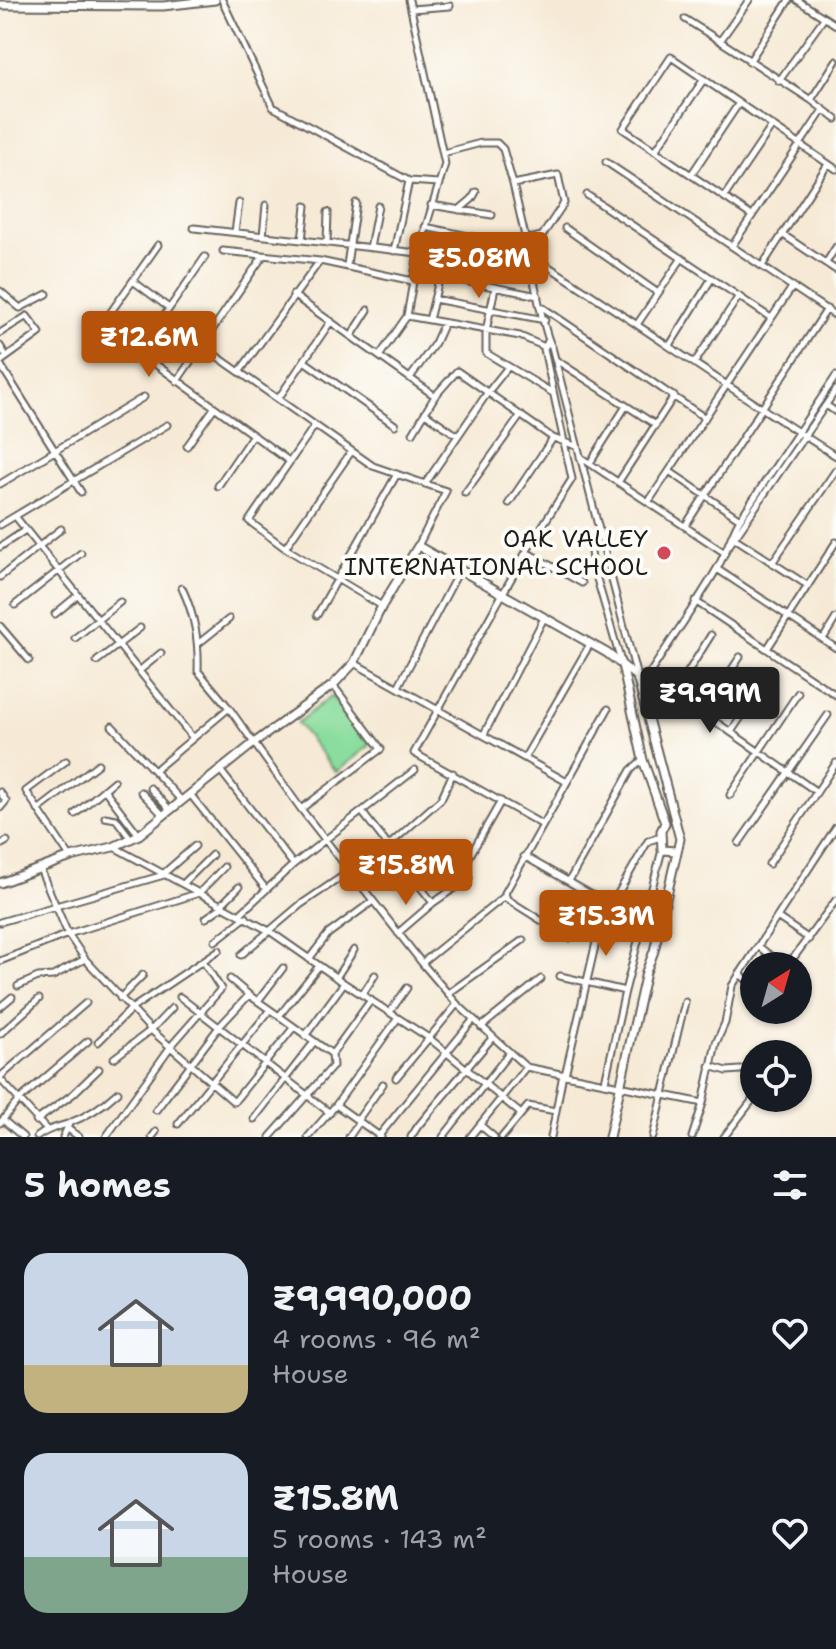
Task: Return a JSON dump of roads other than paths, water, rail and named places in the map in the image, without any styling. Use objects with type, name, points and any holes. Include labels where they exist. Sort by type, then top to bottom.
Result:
[{"type":"street","points":[[0,5],[104,3],[163,6],[215,0]]},
{"type":"street","points":[[222,0],[273,107],[409,181],[439,183]]},
{"type":"street","points":[[380,355],[407,316],[418,253],[445,164],[409,0]]},
{"type":"street","points":[[720,41],[749,0]]},
{"type":"street","points":[[749,62],[789,0]]},
{"type":"street","points":[[797,0],[836,25]]},
{"type":"street","points":[[411,9],[450,6]]},
{"type":"street","points":[[779,81],[824,18]]},
{"type":"street","points":[[685,19],[836,119]]},
{"type":"street","points":[[752,216],[623,129],[671,57],[836,169]]},
{"type":"street","points":[[811,100],[836,61]]},
{"type":"street","points":[[655,151],[704,79]]},
{"type":"street","points":[[691,175],[739,103]]},
{"type":"street","points":[[732,246],[823,110]]},
{"type":"street","points":[[724,197],[772,126]]},
{"type":"street","points":[[443,153],[481,143],[497,143],[503,149],[545,320],[546,344],[570,445],[572,479],[526,552],[414,753],[543,825]]},
{"type":"street","points":[[606,162],[836,316]]},
{"type":"street","points":[[762,266],[828,164]]},
{"type":"street","points":[[425,227],[510,244],[542,236],[564,203],[558,175],[513,184]]},
{"type":"street","points":[[394,251],[409,181]]},
{"type":"street","points":[[459,210],[476,192]]},
{"type":"street","points":[[587,195],[771,318]]},
{"type":"street","points":[[235,232],[239,203]]},
{"type":"street","points":[[347,265],[356,203]]},
{"type":"street","points":[[263,236],[266,205]]},
{"type":"street","points":[[431,205],[492,215]]},
{"type":"street","points":[[302,240],[306,206]]},
{"type":"street","points":[[370,248],[378,206]]},
{"type":"street","points":[[327,243],[328,212]]},
{"type":"street","points":[[194,228],[418,253]]},
{"type":"street","points":[[565,228],[658,293]]},
{"type":"street","points":[[429,320],[451,232]]},
{"type":"street","points":[[782,234],[836,270]]},
{"type":"street","points":[[101,326],[158,245]]},
{"type":"street","points":[[826,263],[836,247]]},
{"type":"street","points":[[223,251],[347,265],[413,281]]},
{"type":"street","points":[[529,254],[836,456]]},
{"type":"street","points":[[177,381],[264,255]]},
{"type":"street","points":[[205,257],[140,353],[289,461]]},
{"type":"street","points":[[444,258],[533,271]]},
{"type":"street","points":[[638,323],[682,258]]},
{"type":"street","points":[[240,371],[320,261]]},
{"type":"street","points":[[440,276],[538,296]]},
{"type":"street","points":[[670,345],[712,278]]},
{"type":"street","points":[[133,281],[169,308]]},
{"type":"street","points":[[649,501],[793,286]]},
{"type":"street","points":[[495,288],[486,331],[486,353],[559,397]]},
{"type":"street","points":[[0,291],[20,308],[47,294]]},
{"type":"street","points":[[293,295],[435,396]]},
{"type":"street","points":[[695,362],[739,296]]},
{"type":"street","points":[[434,299],[545,320]]},
{"type":"street","points":[[542,307],[705,418]]},
{"type":"street","points":[[685,526],[827,309]]},
{"type":"street","points":[[352,335],[368,310]]},
{"type":"street","points":[[0,333],[27,316],[40,333],[7,357],[1,366],[81,492]]},
{"type":"street","points":[[407,316],[520,336],[546,344],[555,359],[559,397],[570,445],[579,456],[726,550]]},
{"type":"street","points":[[278,399],[331,321]]},
{"type":"street","points":[[410,378],[435,343],[444,323]]},
{"type":"street","points":[[0,882],[71,857],[113,847],[135,837],[333,685],[354,663],[446,491],[373,466],[201,345]]},
{"type":"street","points":[[0,346],[7,357]]},
{"type":"street","points":[[555,359],[656,425]]},
{"type":"street","points":[[304,361],[395,425]]},
{"type":"street","points":[[425,484],[508,367]]},
{"type":"street","points":[[413,433],[435,396],[457,371],[553,438],[570,445]]},
{"type":"street","points":[[651,676],[717,569],[728,538],[836,376]]},
{"type":"street","points":[[726,550],[836,390]]},
{"type":"street","points":[[619,481],[674,396]]},
{"type":"street","points":[[0,484],[144,397]]},
{"type":"street","points":[[826,405],[836,412]]},
{"type":"street","points":[[590,463],[626,406]]},
{"type":"street","points":[[187,446],[214,408]]},
{"type":"street","points":[[425,413],[458,436]]},
{"type":"street","points":[[465,493],[521,415]]},
{"type":"street","points":[[0,525],[167,425]]},
{"type":"street","points":[[315,425],[249,521],[285,548],[382,606]]},
{"type":"street","points":[[218,486],[252,436]]},
{"type":"street","points":[[509,503],[553,438]]},
{"type":"street","points":[[285,548],[351,452]]},
{"type":"street","points":[[579,456],[672,815],[680,833],[609,1137]]},
{"type":"street","points":[[772,563],[836,470]]},
{"type":"street","points":[[669,471],[740,519]]},
{"type":"street","points":[[317,615],[397,474]]},
{"type":"street","points":[[15,516],[192,737]]},
{"type":"street","points":[[0,577],[61,529]]},
{"type":"street","points":[[0,547],[24,531]]},
{"type":"street","points":[[599,535],[591,550],[593,565],[621,662],[640,761],[665,823],[661,837],[662,850],[605,1082]]},
{"type":"street","points":[[736,539],[807,585]]},
{"type":"street","points":[[767,649],[836,542]]},
{"type":"street","points":[[418,546],[621,662],[637,677],[651,676]]},
{"type":"street","points":[[526,552],[582,583]]},
{"type":"street","points":[[15,605],[81,553]]},
{"type":"street","points":[[717,569],[836,648]]},
{"type":"street","points":[[398,687],[459,571]]},
{"type":"street","points":[[182,588],[191,608],[199,643],[198,671],[398,933],[473,1020],[526,1067],[703,1103]]},
{"type":"street","points":[[55,614],[77,596]]},
{"type":"street","points":[[695,601],[836,695]]},
{"type":"street","points":[[75,638],[120,602]]},
{"type":"street","points":[[484,734],[544,618]]},
{"type":"street","points":[[823,639],[836,618]]},
{"type":"street","points":[[199,643],[229,619]]},
{"type":"street","points":[[0,626],[29,660]]},
{"type":"street","points":[[97,661],[140,628]]},
{"type":"street","points":[[676,693],[711,635]]},
{"type":"street","points":[[525,757],[590,644]]},
{"type":"street","points":[[139,671],[161,653]]},
{"type":"street","points":[[703,713],[740,657]]},
{"type":"street","points":[[354,663],[567,782]]},
{"type":"street","points":[[651,676],[673,695],[676,693],[817,792]]},
{"type":"street","points":[[731,732],[768,677]]},
{"type":"street","points":[[301,809],[381,749],[333,685]]},
{"type":"street","points":[[730,795],[798,693]]},
{"type":"street","points":[[154,771],[229,708]]},
{"type":"street","points":[[422,963],[505,896],[524,856],[608,709]]},
{"type":"street","points":[[739,843],[828,715]]},
{"type":"street","points":[[112,726],[182,801]]},
{"type":"street","points":[[66,761],[26,791],[71,857]]},
{"type":"street","points":[[569,881],[640,761]]},
{"type":"street","points":[[769,864],[836,763]]},
{"type":"street","points":[[38,810],[98,764]]},
{"type":"street","points":[[220,770],[294,864]]},
{"type":"street","points":[[215,941],[294,864],[415,770]]},
{"type":"street","points":[[388,846],[441,799],[453,773]]},
{"type":"street","points":[[75,814],[114,781]]},
{"type":"street","points":[[150,788],[167,814]]},
{"type":"street","points":[[104,789],[135,837]]},
{"type":"street","points":[[0,792],[6,801],[0,808]]},
{"type":"street","points":[[141,792],[167,814]]},
{"type":"street","points":[[190,794],[266,889]]},
{"type":"street","points":[[468,859],[501,801]]},
{"type":"street","points":[[362,812],[433,903]]},
{"type":"street","points":[[663,818],[672,815]]},
{"type":"street","points":[[105,817],[121,823],[135,837]]},
{"type":"street","points":[[692,1137],[716,1043],[725,1023],[728,994],[836,827]]},
{"type":"street","points":[[551,1137],[600,925],[648,841],[661,837]]},
{"type":"street","points":[[0,845],[7,841]]},
{"type":"street","points":[[0,922],[164,874],[195,846]]},
{"type":"street","points":[[113,847],[271,932],[429,1038],[521,1114]]},
{"type":"street","points":[[662,850],[676,851]]},
{"type":"street","points":[[410,874],[437,853]]},
{"type":"street","points":[[183,884],[212,855]]},
{"type":"street","points":[[524,856],[611,906]]},
{"type":"street","points":[[0,961],[68,934],[199,893],[224,867]]},
{"type":"street","points":[[40,869],[68,934],[85,959],[151,1030],[234,1102],[293,1028]]},
{"type":"street","points":[[241,955],[300,905],[350,871]]},
{"type":"street","points":[[398,933],[469,878]]},
{"type":"street","points":[[206,918],[239,887]]},
{"type":"street","points":[[505,896],[569,938]]},
{"type":"street","points":[[758,946],[785,965],[809,939],[836,900]]},
{"type":"street","points":[[309,959],[328,934],[373,901]]},
{"type":"street","points":[[777,917],[809,939]]},
{"type":"street","points":[[449,993],[523,940]]},
{"type":"street","points":[[98,1042],[131,1009],[219,950]]},
{"type":"street","points":[[336,978],[354,950]]},
{"type":"street","points":[[18,986],[38,977],[53,976],[85,959]]},
{"type":"street","points":[[106,1137],[171,1046],[221,989],[203,961]]},
{"type":"street","points":[[279,1016],[319,966]]},
{"type":"street","points":[[258,1001],[283,968]]},
{"type":"street","points":[[120,998],[143,975]]},
{"type":"street","points":[[362,995],[375,975]]},
{"type":"street","points":[[560,976],[625,991]]},
{"type":"street","points":[[230,979],[332,1054]]},
{"type":"street","points":[[481,1027],[541,979]]},
{"type":"street","points":[[305,1036],[344,983]]},
{"type":"street","points":[[390,1012],[407,988]]},
{"type":"street","points":[[156,1110],[219,1027],[249,995]]},
{"type":"street","points":[[0,1007],[12,997]]},
{"type":"street","points":[[180,997],[330,1113]]},
{"type":"street","points":[[0,1034],[39,999]]},
{"type":"street","points":[[270,1137],[333,1066],[332,1054],[371,1000]]},
{"type":"street","points":[[653,1137],[685,1002]]},
{"type":"street","points":[[46,1129],[0,1078],[86,1003]]},
{"type":"street","points":[[396,1078],[457,1004]]},
{"type":"street","points":[[114,1058],[151,1030],[172,1008]]},
{"type":"street","points":[[178,1124],[270,1010]]},
{"type":"street","points":[[308,1137],[330,1113],[398,1018]]},
{"type":"street","points":[[336,1105],[380,1137],[473,1020]]},
{"type":"street","points":[[411,1137],[493,1037]]},
{"type":"street","points":[[23,1137],[1,1122],[19,1100],[88,1041]]},
{"type":"street","points":[[254,1119],[314,1042]]},
{"type":"street","points":[[443,1137],[510,1052]]},
{"type":"street","points":[[710,1066],[727,1071],[740,1070]]},
{"type":"street","points":[[470,1137],[526,1067]]},
{"type":"street","points":[[36,1121],[73,1094],[99,1069]]},
{"type":"street","points":[[349,1137],[383,1084]]},
{"type":"street","points":[[37,1137],[46,1129],[68,1126],[102,1107],[118,1092]]},
{"type":"street","points":[[502,1137],[531,1105],[556,1111]]},
{"type":"street","points":[[724,1137],[743,1112]]},
{"type":"street","points":[[480,1125],[494,1137]]},
{"type":"street","points":[[63,1137],[68,1126]]},
{"type":"street","points":[[68,1126],[79,1137]]},
{"type":"place","name":"OAK VALLEY INTERNATIONAL SCHOOL","points":[[664,553]]}]
